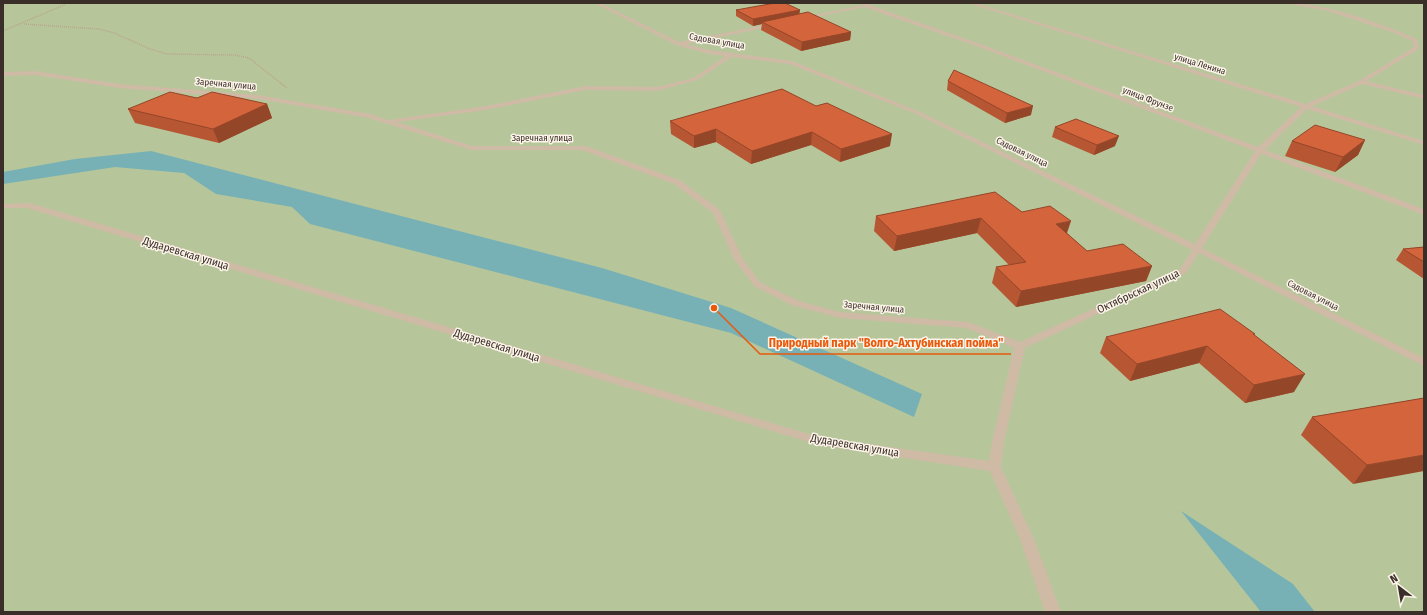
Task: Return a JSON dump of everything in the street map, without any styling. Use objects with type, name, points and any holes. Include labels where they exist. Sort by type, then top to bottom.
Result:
[{"type":"street","name":"Садовая улица","points":[[596,3],[678,44],[709,52],[790,62],[916,112],[1196,248],[1424,362]]},
{"type":"street","points":[[794,20],[874,3]]},
{"type":"street","name":"улица Ленина","points":[[970,3],[1424,143]]},
{"type":"street","points":[[1286,3],[1329,10],[1394,31],[1418,46]]},
{"type":"street","name":"улица Фрунзе","points":[[864,5],[981,46],[1424,212]]},
{"type":"street","points":[[678,44],[779,23]]},
{"type":"street","name":"Октябрьская улица","points":[[1020,346],[1183,271],[1196,248],[1259,151],[1306,106],[1362,82],[1418,46]]},
{"type":"street","points":[[387,121],[486,108],[585,88],[657,89],[695,79],[731,55]]},
{"type":"street","name":"Заречная улица","points":[[3,74],[35,73],[119,86],[258,97],[370,116],[470,148],[583,148],[677,182],[717,212],[739,259],[757,284],[794,303],[840,315],[968,325],[1020,346]]},
{"type":"street","points":[[1362,82],[1424,97]]},
{"type":"street","name":"Дударевская улица","points":[[3,206],[27,205],[819,441],[995,467]]},
{"type":"street","points":[[1020,346],[998,442],[995,467],[1027,540],[1053,612]]},
{"type":"path","points":[[3,32],[64,5],[64,3]]},
{"type":"path","points":[[24,24],[99,29],[114,33],[150,49],[167,54],[235,55],[248,58],[288,89]]},
{"type":"green space","points":[[3,3],[1424,3],[1424,612],[3,612]]},
{"type":"water","points":[[151,151],[602,268],[731,308],[922,394],[914,417],[731,333],[310,224],[292,207],[216,194],[184,173],[115,167],[3,184],[3,172],[75,159]]},
{"type":"water","points":[[1181,511],[1293,584],[1315,612],[1261,612]]},
{"type":"building","points":[[775,3],[785,3],[800,10],[753,19],[736,10]]},
{"type":"building","points":[[808,12],[851,32],[802,42],[762,22]]},
{"type":"building","points":[[954,70],[1033,106],[1007,113],[948,81]]},
{"type":"building","points":[[782,89],[816,106],[827,103],[892,134],[841,149],[812,132],[752,151],[716,129],[694,136],[670,121]]},
{"type":"building","points":[[170,92],[197,98],[212,92],[267,104],[213,129],[128,109]]},
{"type":"building","points":[[1076,119],[1119,136],[1097,145],[1055,127]]},
{"type":"building","points":[[1315,125],[1365,140],[1343,157],[1292,141]]},
{"type":"building","points":[[995,192],[1022,212],[1050,206],[1071,221],[1056,224],[1087,251],[1123,244],[1152,266],[1021,291],[996,267],[1026,262],[981,218],[897,236],[876,216]]},
{"type":"building","points":[[1424,247],[1424,262],[1403,249]]},
{"type":"building","points":[[1220,309],[1255,334],[1253,334],[1305,374],[1254,385],[1207,346],[1137,364],[1106,337]]},
{"type":"building","points":[[1424,398],[1424,455],[1367,465],[1312,417]]},
{"type":"place","name":"Природный парк \"Волго-Ахтубинская пойма\"","points":[[714,308]]}]
